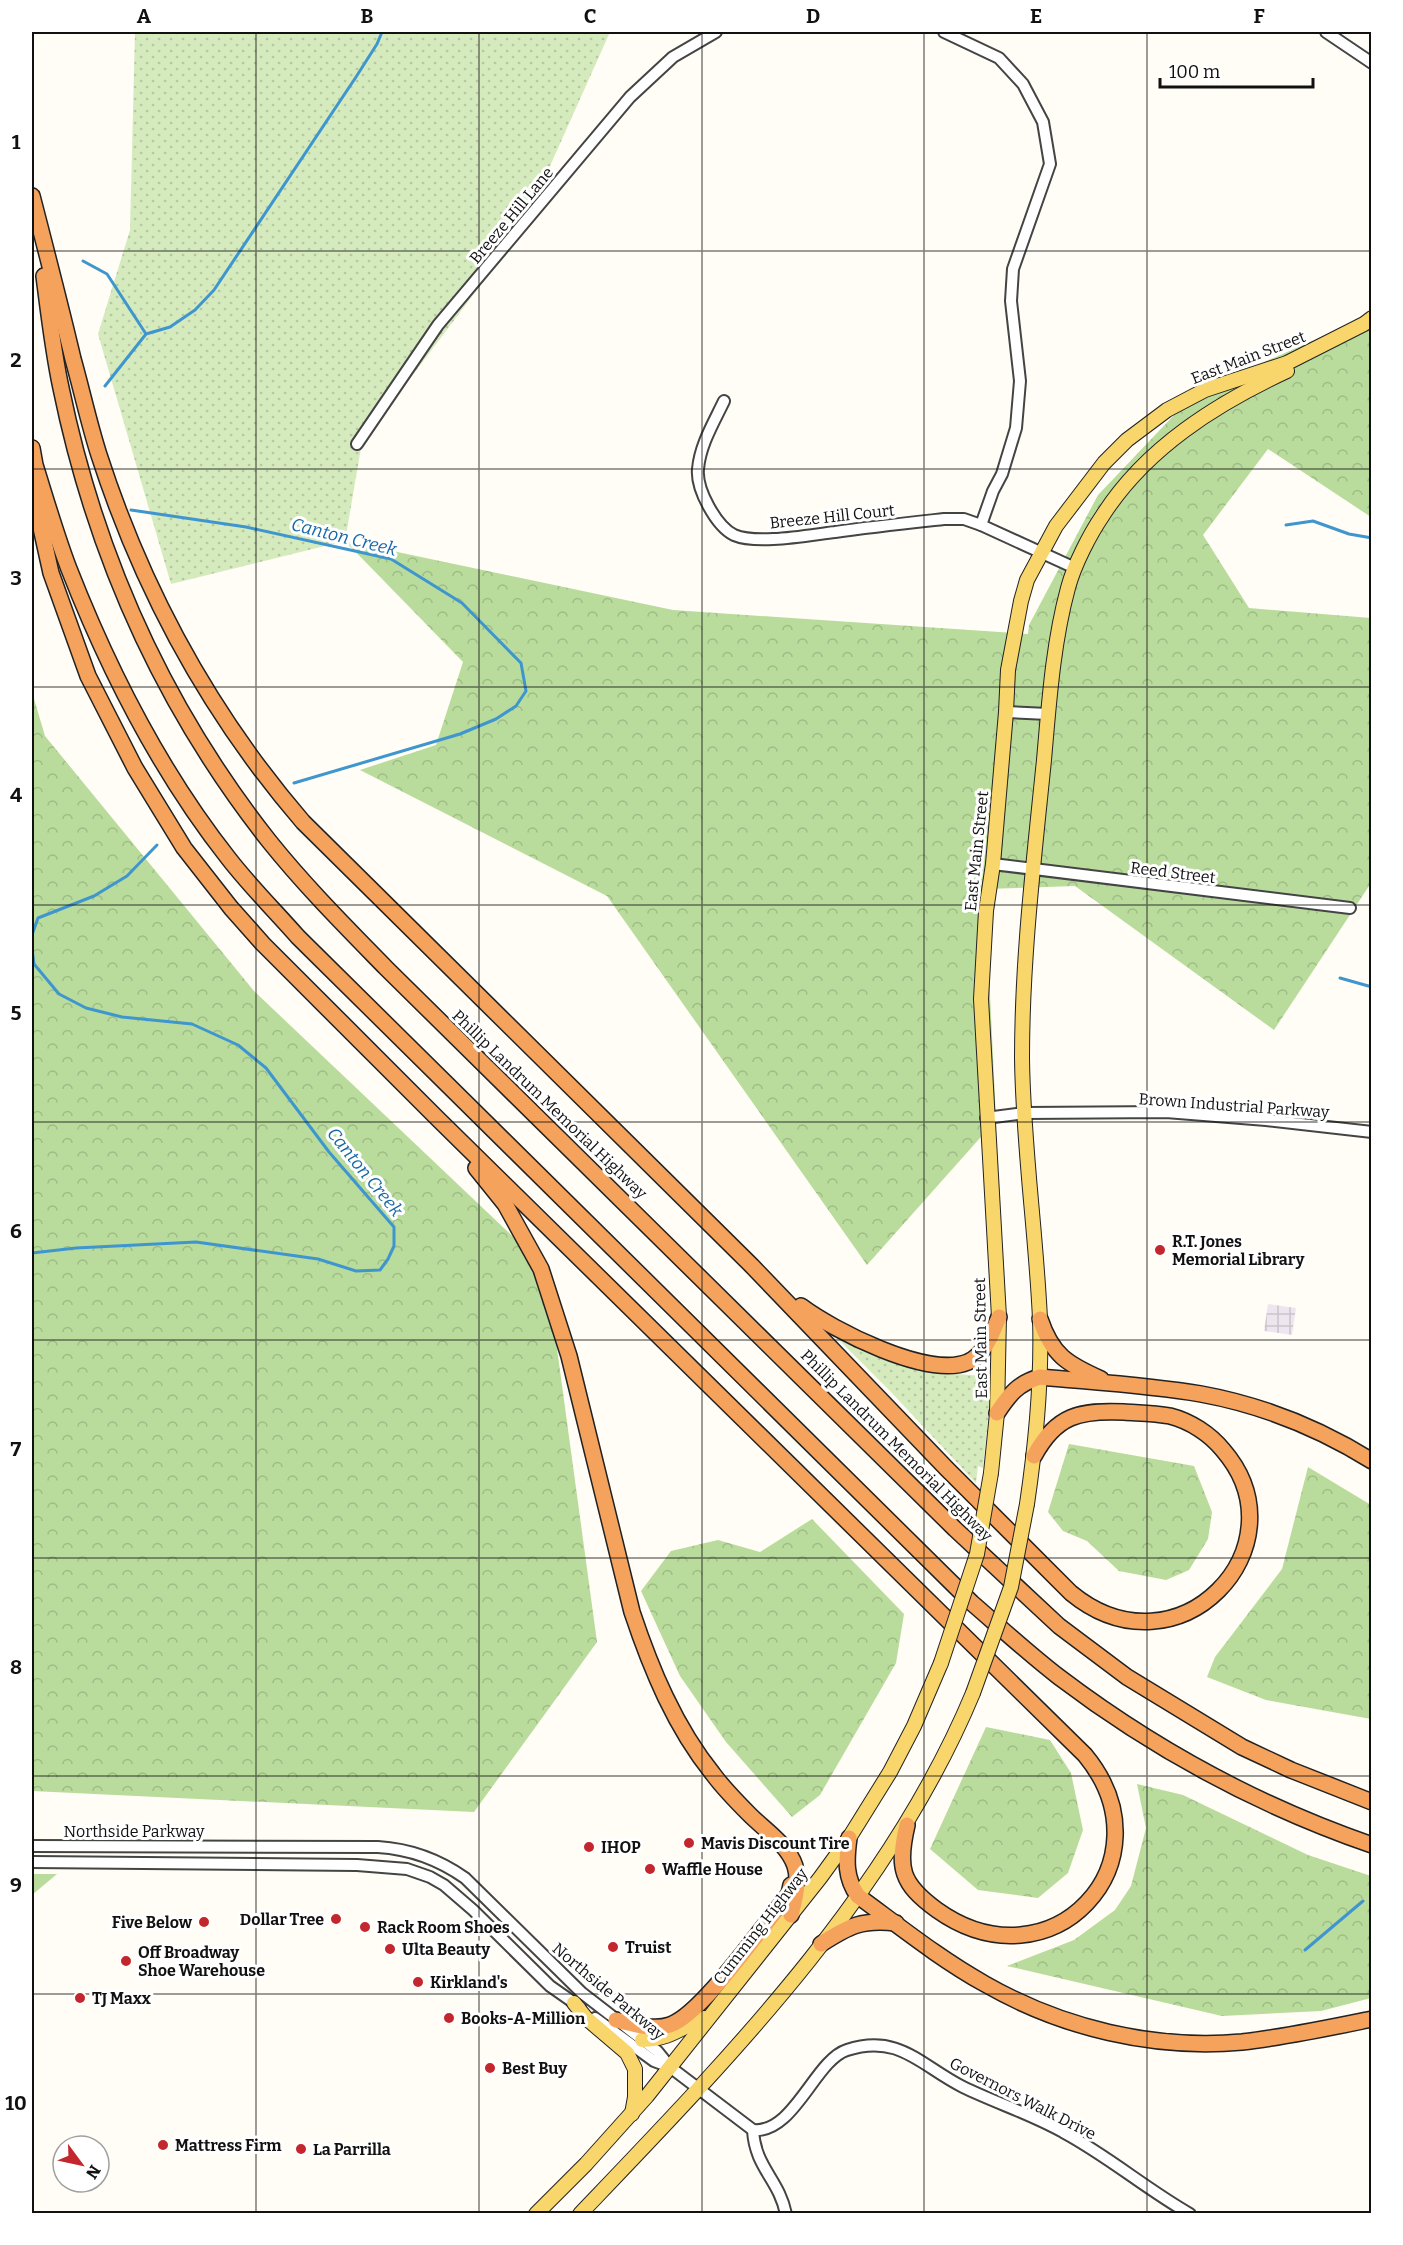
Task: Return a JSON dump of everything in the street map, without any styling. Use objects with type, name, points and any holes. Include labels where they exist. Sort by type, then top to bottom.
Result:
[{"type":"highway","name":"Phillip Landrum Memorial Highway","points":[[32,190],[60,386],[78,462],[105,547],[162,678],[222,777],[270,843],[321,901],[386,968],[955,1529],[1059,1626],[1127,1677],[1242,1747],[1300,1774],[1371,1802]]},
{"type":"highway","points":[[32,196],[87,414],[134,552],[167,621],[219,713],[261,772],[303,822],[752,1266],[1061,1584],[1093,1610],[1119,1620],[1148,1622],[1176,1617],[1206,1603],[1229,1580],[1241,1557],[1248,1534],[1247,1499],[1236,1467],[1220,1446],[1202,1431],[1170,1416],[1090,1411],[1073,1416],[1059,1424],[1047,1435],[1034,1456]]},
{"type":"highway","points":[[32,448],[35,465],[68,567],[108,661],[142,726],[198,815],[230,860],[298,937],[972,1603],[1028,1652],[1087,1698],[1190,1763],[1281,1810],[1371,1845]]},
{"type":"highway","points":[[32,487],[51,573],[88,676],[135,768],[184,848],[263,944],[1084,1755],[1106,1787],[1113,1808],[1115,1841],[1101,1884],[1080,1909],[1067,1920],[1035,1933],[996,1936],[977,1932],[947,1917],[909,1885],[903,1875],[901,1863],[901,1849],[906,1825]]},
{"type":"highway","points":[[437,1118],[505,1204],[541,1269],[569,1356],[632,1612],[644,1647],[662,1690],[689,1739],[712,1773],[778,1842],[795,1865],[798,1881],[791,1915]]},
{"type":"highway","points":[[752,1266],[793,1300],[826,1323],[864,1343],[901,1357],[948,1365],[967,1362],[981,1352],[999,1317]]},
{"type":"highway","points":[[1040,1318],[1045,1335],[1059,1356],[1076,1368],[1115,1384]]},
{"type":"highway","points":[[997,1413],[1013,1389],[1040,1377],[1199,1394],[1273,1413],[1329,1436],[1371,1461]]},
{"type":"highway","points":[[616,2020],[639,2026],[658,2027],[671,2025],[688,2014],[726,1972],[789,1894],[792,1881],[787,1863],[751,1824],[748,1813]]},
{"type":"highway","points":[[849,1838],[847,1871],[851,1885],[858,1896],[963,1970],[1005,1995],[1083,2026],[1129,2036],[1183,2043],[1240,2042],[1298,2034],[1371,2019]]},
{"type":"highway","points":[[821,1944],[853,1925],[872,1921],[896,1923]]},
{"type":"main road","name":"East Main Street","points":[[906,1825],[946,1752],[973,1693],[1011,1587],[1034,1456],[1040,1377],[1040,1318],[1022,1059],[1026,952],[1048,714],[1056,649],[1068,587],[1102,515],[1131,479],[1157,452],[1221,405],[1314,358],[1371,318]]},
{"type":"main road","name":"East Main Street","points":[[977,1554],[991,1473],[997,1413],[999,1317],[981,999],[986,911],[993,864],[1008,670],[1027,580],[1056,526],[1104,463],[1126,440],[1167,410],[1205,390],[1287,363],[1354,329]]},
{"type":"main road","name":"Cumming Highway","points":[[536,2214],[632,2114],[791,1915],[849,1838],[901,1751],[941,1663],[977,1554]]},
{"type":"main road","points":[[580,2214],[700,2088],[821,1944],[858,1896],[906,1825]]},
{"type":"main road","points":[[574,2003],[586,2018],[627,2053],[635,2069],[635,2097],[632,2114]]},
{"type":"main road","points":[[642,2040],[658,2040],[703,2018],[710,2017]]},
{"type":"street","name":"Breeze Hill Lane","points":[[357,444],[438,325],[630,97],[673,57],[716,32]]},
{"type":"street","points":[[944,32],[999,58],[1023,84],[1043,122],[1050,164],[1012,269],[1011,301],[1020,381],[1016,428],[1002,474],[993,491],[981,525]]},
{"type":"street","points":[[1326,32],[1371,63]]},
{"type":"street","name":"Breeze Hill Court","points":[[724,401],[703,446],[697,471],[703,494],[713,514],[724,528],[735,535],[755,539],[792,537],[944,519],[964,519],[1075,568]]},
{"type":"street","points":[[1006,712],[1048,714]]},
{"type":"street","name":"Reed Street","points":[[993,864],[1350,908]]},
{"type":"street","name":"Brown Industrial Parkway","points":[[986,1118],[1025,1113],[1166,1112],[1371,1132]]},
{"type":"street","name":"Northside Parkway","points":[[32,1846],[344,1847],[408,1850],[441,1862],[465,1878],[566,1979],[657,2050],[670,2067]]},
{"type":"street","name":"Northside Parkway","points":[[32,1862],[377,1865],[407,1869],[430,1877],[451,1890],[550,1986],[654,2061],[670,2067]]},
{"type":"street","name":"Governors Walk Drive","points":[[753,2130],[773,2127],[843,2051],[863,2046],[902,2049],[962,2086],[1062,2131],[1112,2161],[1190,2214]]},
{"type":"street","points":[[670,2067],[753,2130],[759,2161],[779,2190],[786,2214]]},
{"type":"shaded area","points":[[1268,1304],[1296,1308],[1292,1335],[1264,1331]]},
{"type":"green space","points":[[135,32],[610,32],[520,233],[362,442],[345,541],[171,584],[98,334],[130,230]]},
{"type":"green space","points":[[1371,315],[1371,517],[1268,449],[1203,535],[1249,608],[1371,618],[1371,883],[1274,1030],[1075,886],[985,889],[996,1120],[867,1265],[607,896],[360,770],[436,745],[463,662],[345,541],[673,610],[1028,634],[1029,625],[1098,495],[1196,392]]},
{"type":"green space","points":[[32,692],[45,736],[254,991],[546,1268],[597,1642],[474,1812],[32,1791]]},
{"type":"green space","points":[[836,1337],[900,1363],[941,1372],[992,1378],[983,1468],[978,1466],[976,1483],[891,1392]]},
{"type":"green space","points":[[1069,1444],[1194,1466],[1212,1512],[1208,1539],[1189,1570],[1166,1580],[1119,1571],[1087,1541],[1063,1531],[1048,1512]]},
{"type":"green space","points":[[1308,1467],[1371,1505],[1371,1719],[1266,1700],[1207,1677],[1215,1657],[1282,1569]]},
{"type":"green space","points":[[812,1519],[904,1614],[896,1663],[820,1795],[792,1817],[726,1742],[680,1676],[641,1591],[671,1551],[718,1540],[760,1552]]},
{"type":"green space","points":[[986,1727],[1050,1740],[1071,1773],[1083,1830],[1068,1873],[1038,1898],[978,1890],[930,1849]]},
{"type":"green space","points":[[1137,1784],[1183,1795],[1308,1855],[1371,1876],[1371,1998],[1321,2011],[1222,2016],[1007,1966],[1074,1940],[1115,1910],[1131,1886],[1146,1828]]},
{"type":"green space","points":[[32,1874],[57,1874],[32,1895]]},
{"type":"waterway","name":"Canton Creek","points":[[105,386],[146,334],[170,327],[195,310],[214,290],[356,77],[382,32]]},
{"type":"waterway","points":[[83,261],[107,274],[146,334]]},
{"type":"waterway","name":"Canton Creek","points":[[131,510],[246,527],[391,559],[462,603],[521,663],[526,691],[516,706],[496,719],[460,734],[294,783]]},
{"type":"waterway","points":[[1286,525],[1313,521],[1349,534],[1372,538]]},
{"type":"waterway","name":"Canton Creek","points":[[32,935],[38,918],[94,896],[127,876],[157,845]]},
{"type":"waterway","name":"Canton Creek","points":[[32,949],[34,964],[59,994],[86,1008],[122,1017],[192,1024],[238,1045],[266,1068],[329,1152],[394,1227],[394,1246],[380,1270],[356,1271],[318,1259],[196,1242],[76,1248],[32,1253]]},
{"type":"waterway","points":[[1340,978],[1372,987]]},
{"type":"waterway","points":[[1305,1950],[1363,1901]]},
{"type":"place","name":"R.T. Jones Memorial Library","points":[[1160,1250]]},
{"type":"place","name":"Mavis Discount Tire","points":[[689,1843]]},
{"type":"place","name":"IHOP","points":[[589,1847]]},
{"type":"place","name":"Waffle House","points":[[650,1869]]},
{"type":"place","name":"Dollar Tree","points":[[336,1919]]},
{"type":"place","name":"Five Below","points":[[204,1922]]},
{"type":"place","name":"Rack Room Shoes","points":[[365,1927]]},
{"type":"place","name":"Truist","points":[[613,1947]]},
{"type":"place","name":"Ulta Beauty","points":[[390,1949]]},
{"type":"place","name":"Off Broadway Shoe Warehouse","points":[[126,1961]]},
{"type":"place","name":"Kirkland's","points":[[418,1982]]},
{"type":"place","name":"TJ Maxx","points":[[80,1998]]},
{"type":"place","name":"Books-A-Million","points":[[449,2018]]},
{"type":"place","name":"Best Buy","points":[[490,2068]]},
{"type":"place","name":"Mattress Firm","points":[[163,2145]]},
{"type":"place","name":"La Parrilla","points":[[301,2149]]}]
